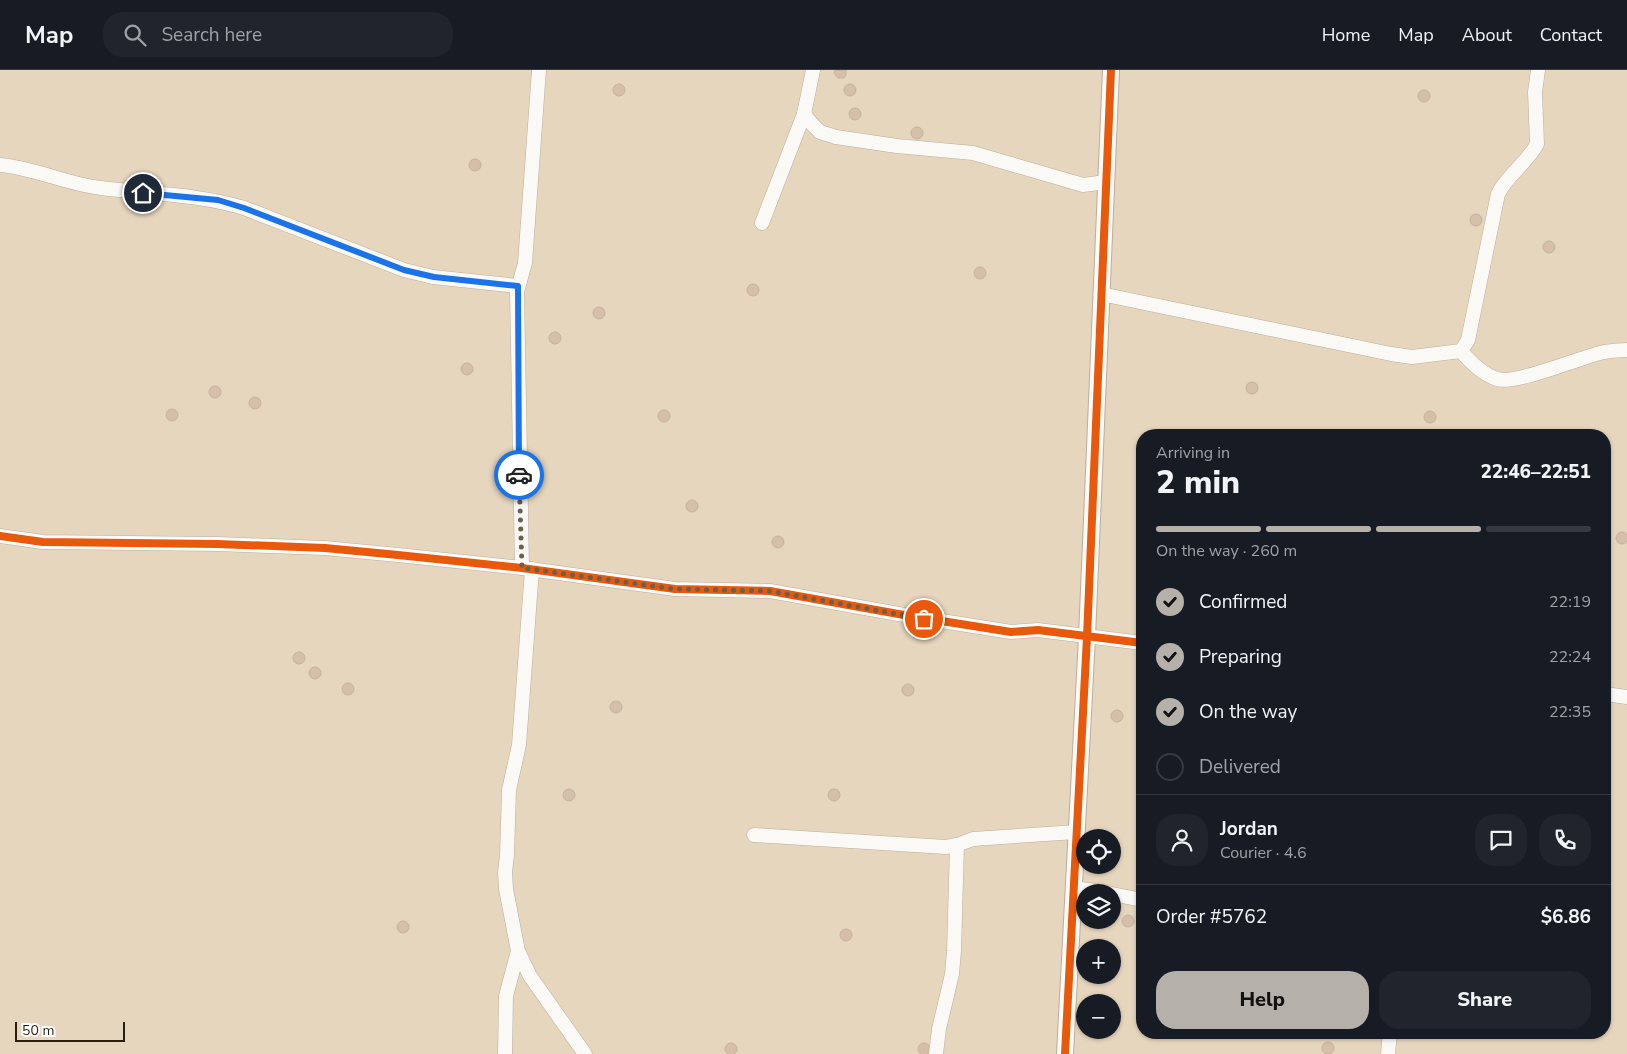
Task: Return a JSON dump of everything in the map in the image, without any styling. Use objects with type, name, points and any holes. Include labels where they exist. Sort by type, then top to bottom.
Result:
[{"type":"street","points":[[540,70],[525,262],[518,286],[520,517],[527,569],[520,736],[509,790],[505,872],[506,889],[518,951],[530,976],[585,1054]]},
{"type":"street","points":[[762,223],[804,114],[813,70]]},
{"type":"street","points":[[1076,829],[1087,637],[1112,70]]},
{"type":"street","points":[[1461,351],[1468,340],[1498,194],[1502,185],[1533,151],[1537,144],[1535,92],[1538,70]]},
{"type":"street","points":[[804,114],[820,132],[836,137],[897,146],[973,153],[1083,185],[1106,182]]},
{"type":"street","points":[[0,165],[101,188],[218,200],[244,208],[404,270],[434,277],[518,286]]},
{"type":"street","points":[[1101,294],[1392,354],[1412,357],[1461,351]]},
{"type":"street","points":[[1461,351],[1471,363],[1484,373],[1498,380],[1521,379],[1544,370],[1605,352],[1627,350]]},
{"type":"street","points":[[0,536],[43,542],[217,544],[325,548],[527,569],[675,589],[770,591],[1002,631],[1021,633],[1038,630],[1136,642]]},
{"type":"street","points":[[1611,695],[1627,697]]},
{"type":"street","points":[[754,836],[946,847],[973,839],[1076,832],[1065,1054]]},
{"type":"street","points":[[936,1054],[954,958],[957,845]]},
{"type":"street","points":[[1121,896],[1136,899]]},
{"type":"street","points":[[505,1054],[506,996],[518,951]]},
{"type":"street","points":[[1388,1054],[1389,1039]]},
{"type":"building","points":[[835,70],[846,70],[846,75],[844,78],[838,78],[834,73]]},
{"type":"building","points":[[617,84],[621,84],[625,90],[621,96],[617,96],[613,92],[613,88]]},
{"type":"building","points":[[848,84],[852,84],[856,90],[852,96],[848,96],[844,92],[844,88]]},
{"type":"building","points":[[1422,90],[1426,90],[1430,96],[1426,102],[1422,102],[1418,98],[1418,94]]},
{"type":"building","points":[[853,108],[857,108],[861,114],[857,120],[853,120],[849,116],[849,112]]},
{"type":"building","points":[[915,127],[919,127],[923,133],[919,139],[915,139],[911,135],[911,131]]},
{"type":"building","points":[[473,159],[477,159],[481,165],[477,171],[473,171],[469,167],[469,163]]},
{"type":"building","points":[[1474,214],[1478,214],[1482,220],[1478,226],[1474,226],[1470,222],[1470,218]]},
{"type":"building","points":[[1547,241],[1551,241],[1555,247],[1551,253],[1547,253],[1543,249],[1543,245]]},
{"type":"building","points":[[978,267],[982,267],[986,273],[982,279],[978,279],[974,275],[974,271]]},
{"type":"building","points":[[751,284],[755,284],[759,290],[755,296],[751,296],[747,292],[747,288]]},
{"type":"building","points":[[597,307],[601,307],[605,313],[601,319],[597,319],[593,315],[593,311]]},
{"type":"building","points":[[553,332],[557,332],[561,338],[557,344],[553,344],[549,340],[549,336]]},
{"type":"building","points":[[465,363],[469,363],[473,369],[469,375],[465,375],[461,371],[461,367]]},
{"type":"building","points":[[1250,382],[1254,382],[1258,388],[1254,394],[1250,394],[1246,390],[1246,386]]},
{"type":"building","points":[[213,386],[217,386],[221,392],[217,398],[213,398],[209,394],[209,390]]},
{"type":"building","points":[[253,397],[257,397],[261,403],[257,409],[253,409],[249,405],[249,401]]},
{"type":"building","points":[[170,409],[174,409],[178,415],[174,421],[170,421],[166,417],[166,413]]},
{"type":"building","points":[[662,410],[666,410],[670,416],[666,422],[662,422],[658,418],[658,414]]},
{"type":"building","points":[[1428,411],[1432,411],[1436,417],[1432,423],[1428,423],[1424,419],[1424,415]]},
{"type":"building","points":[[690,500],[694,500],[698,506],[694,512],[690,512],[686,508],[686,504]]},
{"type":"building","points":[[1622,532],[1628,538],[1622,544],[1616,538]]},
{"type":"building","points":[[776,536],[780,536],[784,542],[780,548],[776,548],[772,544],[772,540]]},
{"type":"building","points":[[297,652],[301,652],[305,658],[301,664],[297,664],[293,660],[293,656]]},
{"type":"building","points":[[313,667],[317,667],[321,673],[317,679],[313,679],[309,675],[309,671]]},
{"type":"building","points":[[346,683],[350,683],[354,689],[350,695],[346,695],[342,691],[342,687]]},
{"type":"building","points":[[906,684],[910,684],[914,690],[910,696],[906,696],[902,692],[902,688]]},
{"type":"building","points":[[614,701],[618,701],[622,707],[618,713],[614,713],[610,709],[610,705]]},
{"type":"building","points":[[1115,710],[1119,710],[1123,716],[1119,722],[1115,722],[1111,718],[1111,714]]},
{"type":"building","points":[[567,789],[571,789],[575,795],[571,801],[567,801],[563,797],[563,793]]},
{"type":"building","points":[[832,789],[836,789],[840,795],[836,801],[832,801],[828,797],[828,793]]},
{"type":"building","points":[[1126,915],[1130,915],[1134,921],[1130,927],[1126,927],[1122,923],[1122,919]]},
{"type":"building","points":[[401,921],[405,921],[409,927],[405,933],[401,933],[397,929],[397,925]]},
{"type":"building","points":[[844,929],[848,929],[852,935],[848,941],[844,941],[840,937],[840,933]]},
{"type":"building","points":[[1326,1042],[1330,1042],[1334,1048],[1330,1054],[1326,1054],[1322,1050],[1322,1046]]},
{"type":"building","points":[[729,1043],[733,1043],[737,1049],[733,1055],[729,1055],[725,1051],[725,1047]]},
{"type":"building","points":[[924,1043],[930,1049],[924,1055],[918,1049]]},
{"type":"cycle path","points":[[1065,1054],[1087,637],[1111,70]]},
{"type":"cycle path","points":[[0,536],[43,542],[217,544],[325,548],[522,568],[675,589],[770,591],[1011,632],[1038,630],[1136,642]]},
{"type":"way so far","points":[[519,475],[522,568],[675,589],[732,588],[770,591],[924,619]]},
{"type":"route","points":[[143,193],[218,200],[244,208],[404,270],[434,277],[518,286],[519,475]]}]
